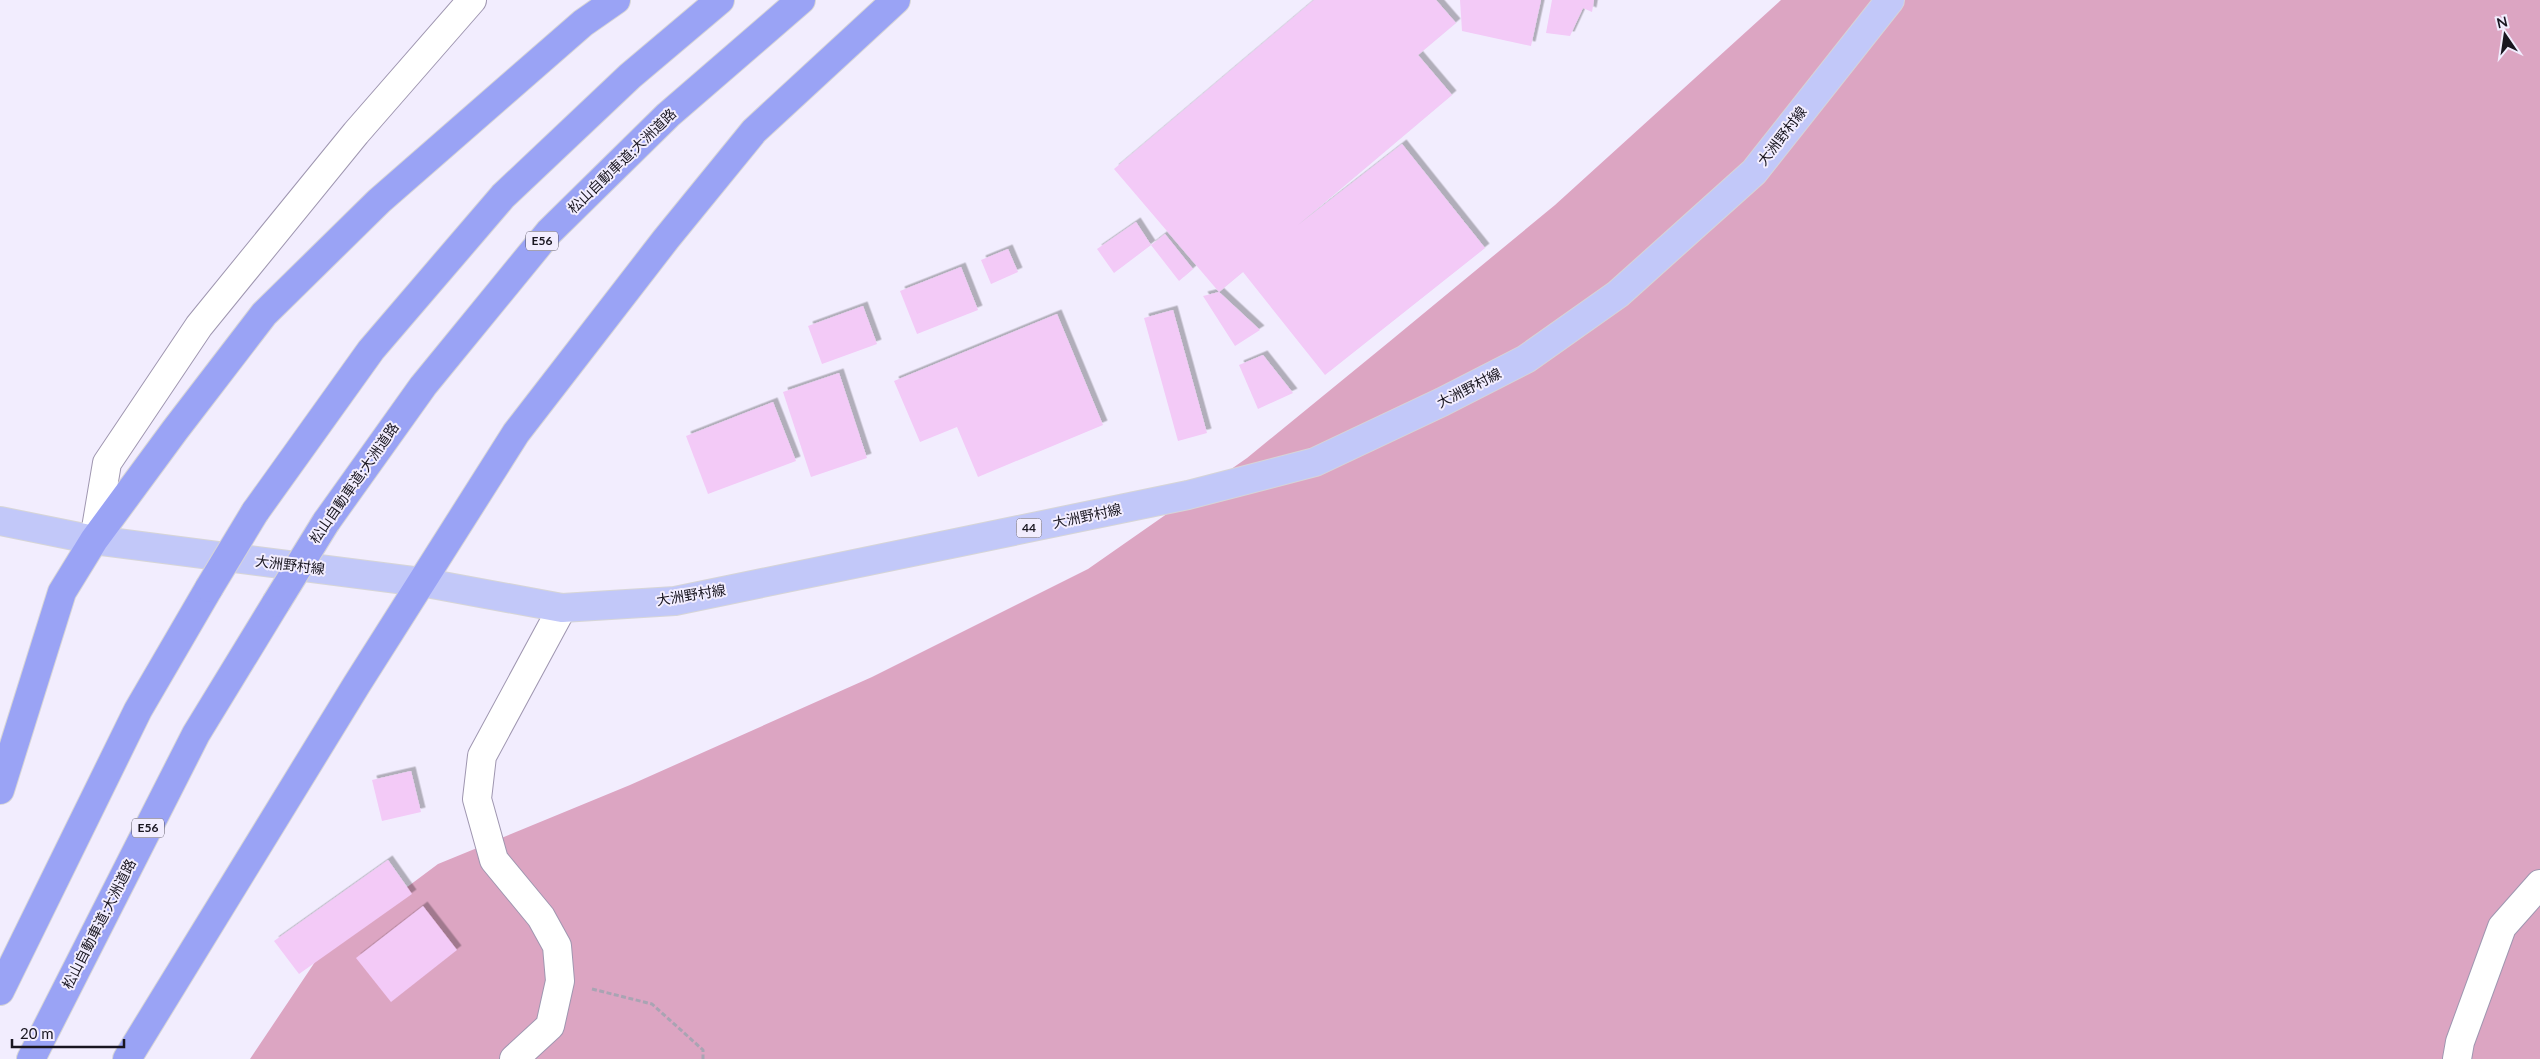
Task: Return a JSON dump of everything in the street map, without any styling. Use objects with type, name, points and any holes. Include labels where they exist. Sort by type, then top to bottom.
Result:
[{"type":"highway","points":[[0,790],[62,592],[94,540],[264,314],[379,201],[583,23],[616,0]]},
{"type":"highway","points":[[0,991],[138,710],[255,512],[370,350],[503,196],[630,76],[720,0]]},
{"type":"highway","name":"松山自動車道;大洲道路","points":[[32,1059],[196,734],[326,522],[422,386],[549,232],[668,115],[801,0]]},
{"type":"highway","points":[[127,1059],[421,582],[516,433],[666,239],[747,139],[896,0]]},
{"type":"main road","name":"大洲野村線","points":[[0,521],[94,540],[421,582],[562,608],[675,601],[1188,495],[1315,462],[1442,402],[1526,359],[1618,294],[1754,172],[1890,0]]},
{"type":"street","points":[[94,540],[107,463],[198,326],[356,133],[472,0]]},
{"type":"street","points":[[514,1059],[550,1026],[560,981],[557,946],[541,917],[494,860],[477,799],[482,756],[562,608]]},
{"type":"street","points":[[2457,1059],[2460,1042],[2502,927],[2540,884]]},
{"type":"path","points":[[560,981],[652,1004],[703,1050],[703,1059]]},
{"type":"shaded area","points":[[1781,0],[2540,0],[2540,1059],[250,1059],[323,950],[438,864],[630,785],[872,677],[1088,569],[1247,458],[1389,342],[1555,205]]},
{"type":"building","points":[[1314,0],[1436,0],[1456,23],[1418,55],[1452,95],[1298,225],[1402,144],[1485,248],[1325,375],[1243,272],[1219,292],[1114,169]]},
{"type":"building","points":[[1460,0],[1541,0],[1531,46],[1462,31]]},
{"type":"building","points":[[1552,0],[1594,0],[1592,12],[1583,8],[1570,36],[1546,33]]},
{"type":"building","points":[[1136,222],[1151,245],[1114,273],[1097,249]]},
{"type":"building","points":[[1165,234],[1193,269],[1179,281],[1151,245]]},
{"type":"building","points":[[1008,249],[1018,272],[991,284],[981,260]]},
{"type":"building","points":[[961,267],[978,310],[917,334],[900,291]]},
{"type":"building","points":[[1219,292],[1260,330],[1235,346],[1203,296]]},
{"type":"building","points":[[863,306],[877,344],[822,364],[808,326]]},
{"type":"building","points":[[1173,310],[1207,433],[1178,441],[1144,318]]},
{"type":"building","points":[[1057,314],[1103,425],[978,477],[957,427],[920,442],[894,381]]},
{"type":"building","points":[[1263,355],[1293,393],[1258,409],[1239,365]]},
{"type":"building","points":[[839,373],[867,458],[811,477],[783,392]]},
{"type":"building","points":[[773,402],[796,461],[708,494],[686,436]]},
{"type":"building","points":[[411,771],[421,812],[382,821],[372,780]]},
{"type":"building","points":[[388,860],[412,894],[299,974],[274,941]]},
{"type":"building","points":[[423,906],[457,950],[391,1002],[356,958]]}]
